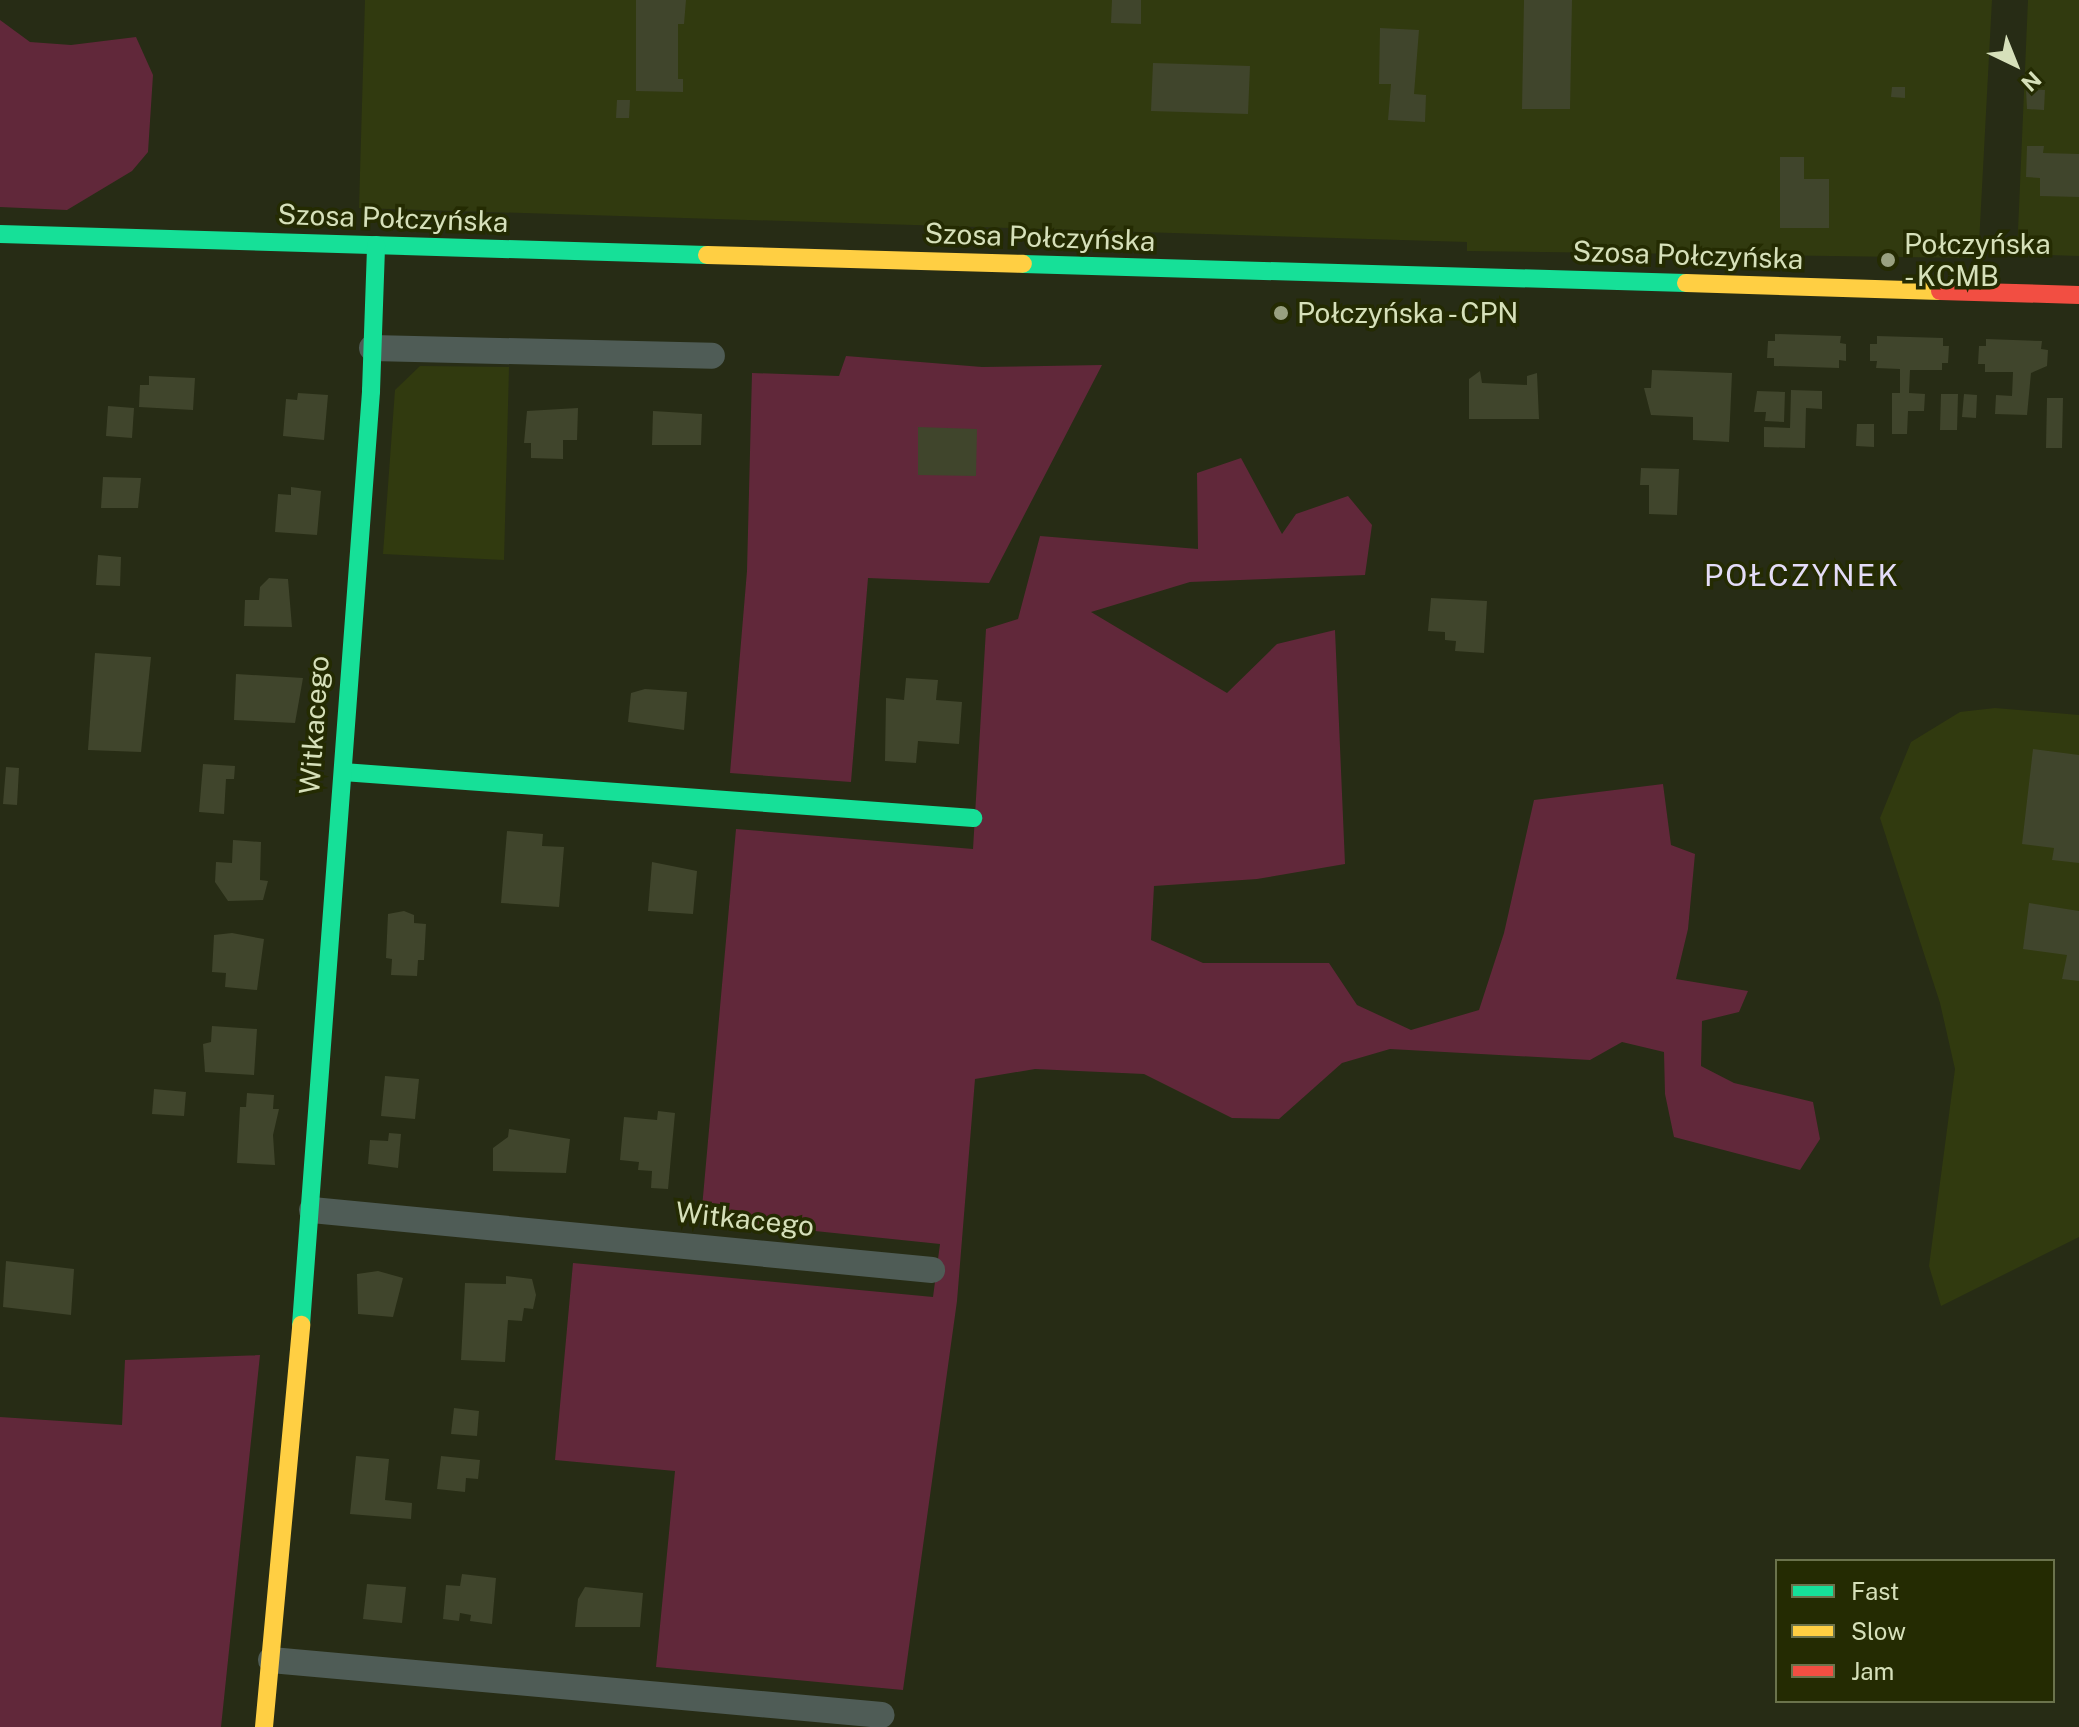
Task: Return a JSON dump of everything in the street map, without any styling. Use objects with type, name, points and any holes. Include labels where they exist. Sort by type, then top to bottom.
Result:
[{"type":"street","name":"Szosa Połczyńska","points":[[0,234],[2079,295]]},
{"type":"street","name":"Witkacego","points":[[264,1727],[312,1210],[372,348],[376,245]]},
{"type":"street","points":[[372,348],[712,356]]},
{"type":"street","points":[[343,772],[973,818]]},
{"type":"street","name":"Witkacego","points":[[312,1210],[932,1270]]},
{"type":"street","points":[[271,1660],[882,1715]]},
{"type":"shaded area","points":[[365,0],[1992,0],[1979,244],[1974,258],[1467,251],[1467,242],[359,208]]},
{"type":"shaded area","points":[[2028,0],[2079,0],[2079,256],[2017,254]]},
{"type":"shaded area","points":[[0,20],[30,42],[71,45],[136,37],[153,75],[148,152],[132,171],[67,210],[0,207]]},
{"type":"shaded area","points":[[846,356],[982,367],[1102,365],[989,583],[868,578],[851,782],[730,773],[747,571],[752,373],[839,376]]},
{"type":"shaded area","points":[[420,366],[509,367],[504,560],[383,554],[395,390]]},
{"type":"shaded area","points":[[1241,458],[1282,534],[1296,514],[1348,496],[1372,525],[1365,575],[1190,582],[1091,612],[1227,693],[1277,644],[1335,630],[1345,864],[1257,879],[1154,886],[1151,940],[1203,963],[1329,963],[1357,1005],[1411,1030],[1479,1010],[1504,933],[1534,800],[1663,784],[1671,845],[1695,854],[1688,929],[1676,979],[1748,991],[1739,1012],[1702,1021],[1701,1066],[1734,1083],[1813,1102],[1820,1139],[1800,1170],[1674,1137],[1665,1094],[1664,1052],[1622,1042],[1590,1060],[1390,1049],[1342,1063],[1279,1119],[1232,1118],[1144,1074],[1035,1069],[975,1079],[957,1301],[903,1690],[656,1667],[675,1471],[555,1460],[573,1263],[933,1297],[940,1244],[701,1219],[736,829],[973,849],[986,629],[1018,619],[1040,536],[1198,549],[1197,473]]},
{"type":"shaded area","points":[[1995,708],[2079,715],[2079,1237],[1941,1306],[1929,1266],[1955,1069],[1940,1003],[1880,818],[1911,742],[1960,712]]},
{"type":"shaded area","points":[[260,1355],[221,1727],[0,1727],[0,1417],[122,1425],[125,1360]]},
{"type":"building","points":[[636,0],[686,0],[684,24],[678,24],[678,79],[683,79],[683,92],[636,91]]},
{"type":"building","points":[[1112,0],[1141,0],[1141,24],[1111,23]]},
{"type":"building","points":[[1524,0],[1572,0],[1570,109],[1522,109]]},
{"type":"building","points":[[1380,28],[1419,30],[1414,94],[1426,95],[1425,122],[1388,120],[1391,84],[1379,84]]},
{"type":"building","points":[[1153,63],[1250,66],[1248,114],[1151,111]]},
{"type":"building","points":[[1892,87],[1905,87],[1905,98],[1891,97]]},
{"type":"building","points":[[2026,89],[2045,90],[2044,110],[2027,109]]},
{"type":"building","points":[[617,100],[630,100],[629,118],[616,118]]},
{"type":"building","points":[[2027,146],[2044,146],[2043,153],[2079,154],[2079,197],[2040,196],[2040,178],[2026,177]]},
{"type":"building","points":[[1780,157],[1804,157],[1804,179],[1829,179],[1829,228],[1780,228]]},
{"type":"building","points":[[1775,334],[1841,336],[1840,343],[1846,344],[1846,361],[1839,360],[1839,368],[1774,366],[1774,358],[1767,358],[1768,341],[1775,341]]},
{"type":"building","points":[[1877,336],[1943,338],[1943,346],[1949,346],[1948,363],[1942,363],[1942,370],[1910,370],[1909,393],[1925,394],[1924,411],[1908,411],[1907,434],[1892,434],[1892,393],[1900,393],[1900,369],[1876,368],[1877,361],[1870,361],[1870,344],[1877,344]]},
{"type":"building","points":[[1986,339],[2042,341],[2041,349],[2048,350],[2047,366],[2031,373],[2027,415],[1995,414],[1996,395],[2012,396],[2013,372],[1985,372],[1985,364],[1978,364],[1979,346],[1986,346]]},
{"type":"building","points":[[1652,370],[1732,373],[1729,442],[1693,440],[1693,417],[1651,415],[1644,388],[1651,388]]},
{"type":"building","points":[[1480,371],[1482,383],[1527,385],[1527,376],[1537,373],[1539,419],[1469,419],[1469,379]]},
{"type":"building","points":[[149,376],[195,378],[193,410],[139,407],[140,385],[149,385]]},
{"type":"building","points":[[1791,390],[1822,391],[1822,409],[1806,408],[1805,448],[1764,447],[1764,427],[1790,428]]},
{"type":"building","points":[[1757,391],[1785,392],[1784,422],[1765,421],[1766,412],[1754,412]]},
{"type":"building","points":[[298,393],[328,395],[324,440],[283,436],[286,399],[297,400]]},
{"type":"building","points":[[1941,394],[1958,394],[1957,430],[1940,430]]},
{"type":"building","points":[[1964,394],[1977,395],[1976,418],[1962,417]]},
{"type":"building","points":[[2047,398],[2063,398],[2062,448],[2046,448]]},
{"type":"building","points":[[108,406],[134,408],[132,438],[106,436]]},
{"type":"building","points":[[578,408],[577,440],[563,440],[563,459],[531,458],[531,443],[524,443],[527,411]]},
{"type":"building","points":[[653,411],[702,414],[701,445],[652,445]]},
{"type":"building","points":[[1857,424],[1874,424],[1874,447],[1856,446]]},
{"type":"building","points":[[918,427],[977,429],[976,476],[918,475]]},
{"type":"building","points":[[1641,468],[1679,469],[1677,515],[1649,514],[1649,485],[1640,485]]},
{"type":"building","points":[[103,477],[141,478],[138,508],[101,508]]},
{"type":"building","points":[[291,487],[321,491],[317,535],[275,532],[278,494],[291,495]]},
{"type":"building","points":[[98,555],[121,557],[120,586],[96,585]]},
{"type":"building","points":[[269,578],[288,579],[292,627],[244,626],[245,600],[259,600],[260,587]]},
{"type":"building","points":[[1431,598],[1487,601],[1484,653],[1455,651],[1456,641],[1445,640],[1445,632],[1428,631]]},
{"type":"building","points":[[95,653],[151,657],[141,752],[88,750]]},
{"type":"building","points":[[236,674],[303,678],[295,723],[234,720]]},
{"type":"building","points":[[906,678],[938,680],[936,700],[962,702],[959,744],[918,741],[916,763],[885,761],[886,698],[904,700]]},
{"type":"building","points":[[645,689],[687,692],[684,730],[628,722],[631,693]]},
{"type":"building","points":[[2033,749],[2079,755],[2079,863],[2052,860],[2054,848],[2022,844]]},
{"type":"building","points":[[203,764],[235,766],[234,779],[226,779],[224,814],[199,812]]},
{"type":"building","points":[[6,767],[19,768],[17,805],[3,804]]},
{"type":"building","points":[[507,831],[543,834],[542,846],[564,847],[559,907],[501,903]]},
{"type":"building","points":[[233,840],[261,842],[260,880],[268,881],[263,900],[228,901],[215,882],[216,862],[232,863]]},
{"type":"building","points":[[652,862],[697,871],[693,914],[648,911]]},
{"type":"building","points":[[2029,903],[2079,911],[2079,981],[2062,979],[2067,955],[2023,949]]},
{"type":"building","points":[[404,911],[414,915],[414,923],[426,924],[424,960],[418,960],[417,976],[391,975],[392,959],[386,958],[388,914]]},
{"type":"building","points":[[232,933],[264,939],[257,990],[225,987],[226,973],[212,972],[214,935]]},
{"type":"building","points":[[212,1026],[257,1029],[254,1075],[205,1072],[203,1044],[211,1042]]},
{"type":"building","points":[[385,1076],[419,1079],[415,1119],[381,1116]]},
{"type":"building","points":[[154,1089],[186,1092],[184,1116],[152,1114]]},
{"type":"building","points":[[247,1093],[274,1095],[273,1109],[279,1109],[273,1135],[275,1165],[237,1163],[240,1107],[246,1107]]},
{"type":"building","points":[[658,1111],[675,1113],[668,1189],[651,1188],[652,1171],[638,1170],[639,1162],[620,1160],[624,1117],[657,1120]]},
{"type":"building","points":[[509,1129],[570,1139],[566,1173],[493,1171],[493,1148],[508,1137]]},
{"type":"building","points":[[389,1133],[401,1134],[398,1168],[368,1164],[370,1140],[388,1141]]},
{"type":"building","points":[[6,1261],[74,1269],[71,1315],[3,1307]]},
{"type":"building","points":[[378,1271],[403,1278],[393,1317],[358,1314],[357,1274]]},
{"type":"building","points":[[506,1276],[532,1279],[536,1295],[533,1309],[524,1308],[522,1321],[508,1320],[505,1362],[461,1360],[465,1283],[506,1284]]},
{"type":"building","points":[[454,1408],[479,1411],[477,1436],[451,1434]]},
{"type":"building","points":[[356,1456],[389,1459],[385,1500],[412,1503],[411,1519],[350,1514]]},
{"type":"building","points":[[441,1456],[480,1460],[478,1479],[466,1478],[465,1492],[437,1489]]},
{"type":"building","points":[[462,1574],[496,1578],[492,1624],[470,1621],[471,1615],[460,1613],[459,1621],[443,1619],[446,1585],[460,1586]]},
{"type":"building","points":[[367,1584],[406,1587],[402,1623],[363,1619]]},
{"type":"building","points":[[585,1587],[643,1593],[640,1627],[575,1627],[578,1599]]},
{"type":"traffic: fast","points":[[0,234],[707,255]]},
{"type":"traffic: fast","points":[[301,1325],[371,391],[376,245]]},
{"type":"traffic: fast","points":[[1023,264],[1686,283]]},
{"type":"traffic: fast","points":[[343,772],[973,818]]},
{"type":"traffic: slow","points":[[707,255],[1023,264]]},
{"type":"traffic: slow","points":[[1686,283],[1940,291]]},
{"type":"traffic: slow","points":[[264,1727],[301,1325]]},
{"type":"traffic: jam","points":[[1940,291],[2079,295]]},
{"type":"place","name":"Połczyńska - KCMB","points":[[1888,260]]},
{"type":"place","name":"Połczyńska - CPN","points":[[1281,313]]},
{"type":"district","name":"POŁCZYNEK","points":[[1802,575]]}]
